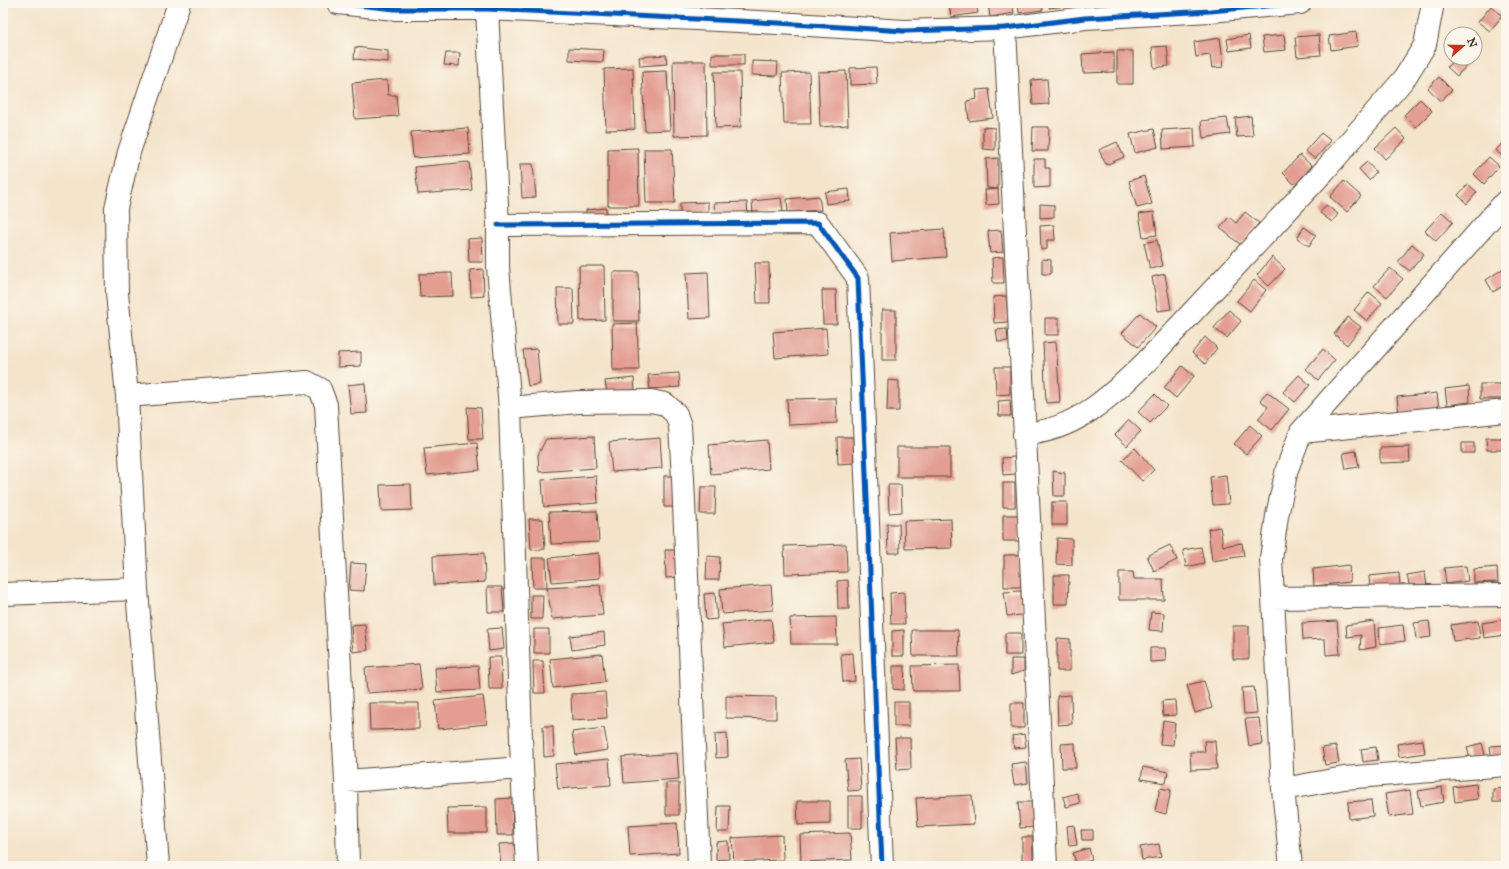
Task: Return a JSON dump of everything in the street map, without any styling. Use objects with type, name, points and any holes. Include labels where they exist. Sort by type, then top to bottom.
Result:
[{"type":"street","points":[[158,866],[137,589],[127,396],[117,294],[116,208],[129,152],[179,3]]},
{"type":"street","points":[[338,3],[395,9],[487,9],[778,23],[904,31],[1005,28],[1085,18],[1210,11],[1300,3]]},
{"type":"street","points":[[1024,434],[1041,433],[1059,427],[1095,408],[1147,361],[1325,170],[1404,79],[1425,45],[1433,3]]},
{"type":"street","points":[[487,9],[498,225],[498,267],[510,408],[522,768],[527,866]]},
{"type":"street","points":[[1005,28],[1046,866]]},
{"type":"street","points":[[1291,866],[1283,789],[1271,559],[1277,516],[1287,469],[1301,432],[1497,220],[1506,201]]},
{"type":"street","points":[[498,225],[818,224],[858,278],[882,866]]},
{"type":"street","points":[[127,396],[307,382],[320,390],[326,405],[346,782],[348,866]]},
{"type":"street","points":[[510,408],[578,402],[651,401],[665,404],[676,414],[680,426],[683,479],[692,730],[699,866]]},
{"type":"street","points":[[1301,432],[1506,411]]},
{"type":"street","points":[[3,594],[137,589]]},
{"type":"street","points":[[1273,598],[1506,595]]},
{"type":"street","points":[[1283,789],[1344,778],[1506,765]]},
{"type":"street","points":[[346,782],[522,768]]},
{"type":"building","points":[[949,3],[976,3],[978,13],[951,17]]},
{"type":"building","points":[[988,3],[1012,3],[1014,13],[990,17]]},
{"type":"building","points":[[1018,3],[1042,3],[1043,10],[1019,13]]},
{"type":"building","points":[[1049,3],[1075,3],[1075,5],[1049,8]]},
{"type":"building","points":[[1491,6],[1502,16],[1490,31],[1478,22]]},
{"type":"building","points":[[1356,32],[1358,46],[1331,50],[1329,36]]},
{"type":"building","points":[[1249,35],[1251,48],[1229,51],[1227,39]]},
{"type":"building","points":[[1284,35],[1286,50],[1264,52],[1262,37]]},
{"type":"building","points":[[1319,35],[1321,55],[1297,57],[1295,37]]},
{"type":"building","points":[[1220,38],[1224,67],[1212,68],[1210,55],[1196,57],[1194,42]]},
{"type":"building","points":[[1167,46],[1169,66],[1154,68],[1152,47]]},
{"type":"building","points":[[355,47],[388,51],[388,62],[354,59]]},
{"type":"building","points":[[569,48],[604,50],[603,62],[569,60]]},
{"type":"building","points":[[1117,51],[1133,51],[1133,84],[1117,84]]},
{"type":"building","points":[[1114,52],[1114,72],[1083,73],[1082,54]]},
{"type":"building","points":[[446,53],[460,53],[459,66],[444,65]]},
{"type":"building","points":[[712,54],[744,54],[744,65],[712,65]]},
{"type":"building","points":[[666,55],[667,64],[640,66],[639,57]]},
{"type":"building","points":[[673,61],[706,61],[707,135],[674,136]]},
{"type":"building","points":[[752,61],[778,62],[777,76],[752,75]]},
{"type":"building","points":[[1448,66],[1466,66],[1457,76],[1447,67]]},
{"type":"building","points":[[876,67],[877,84],[850,85],[850,68]]},
{"type":"building","points":[[633,68],[635,129],[606,130],[604,69]]},
{"type":"building","points":[[667,71],[670,130],[645,131],[642,72]]},
{"type":"building","points":[[846,71],[848,125],[820,127],[818,72]]},
{"type":"building","points":[[714,72],[740,72],[741,127],[716,128]]},
{"type":"building","points":[[809,72],[811,124],[784,124],[782,73]]},
{"type":"building","points":[[1439,77],[1452,90],[1440,101],[1428,88]]},
{"type":"building","points":[[1047,79],[1049,104],[1033,105],[1031,80]]},
{"type":"building","points":[[387,80],[388,95],[396,95],[398,116],[355,119],[352,83]]},
{"type":"building","points":[[989,89],[993,118],[969,121],[967,101],[977,99],[976,90]]},
{"type":"building","points":[[1420,99],[1432,111],[1416,127],[1404,115]]},
{"type":"building","points":[[1251,116],[1253,136],[1237,137],[1235,118]]},
{"type":"building","points":[[1227,118],[1230,134],[1203,138],[1201,121]]},
{"type":"building","points":[[983,127],[995,128],[995,150],[983,149]]},
{"type":"building","points":[[1033,127],[1049,127],[1048,151],[1032,151]]},
{"type":"building","points":[[468,128],[470,154],[413,158],[411,132]]},
{"type":"building","points":[[1194,128],[1195,147],[1163,149],[1162,130]]},
{"type":"building","points":[[1396,128],[1406,139],[1385,159],[1375,148]]},
{"type":"building","points":[[1154,129],[1158,147],[1135,153],[1130,134]]},
{"type":"building","points":[[1321,133],[1331,141],[1315,159],[1305,151]]},
{"type":"building","points":[[1506,139],[1506,160],[1496,150]]},
{"type":"building","points":[[1117,142],[1124,157],[1106,165],[1099,150]]},
{"type":"building","points":[[638,148],[639,206],[608,206],[608,149]]},
{"type":"building","points":[[644,149],[672,149],[675,203],[646,203]]},
{"type":"building","points":[[1300,155],[1312,166],[1295,185],[1283,173]]},
{"type":"building","points":[[1489,157],[1499,166],[1484,184],[1474,174]]},
{"type":"building","points":[[998,158],[998,189],[987,188],[986,159]]},
{"type":"building","points":[[1034,159],[1045,159],[1045,168],[1050,168],[1050,187],[1034,188]]},
{"type":"building","points":[[469,162],[472,190],[418,194],[415,167]]},
{"type":"building","points":[[1367,162],[1376,172],[1369,180],[1359,169]]},
{"type":"building","points":[[520,164],[533,164],[536,197],[522,198]]},
{"type":"building","points":[[1144,176],[1152,204],[1137,208],[1129,181]]},
{"type":"building","points":[[1344,181],[1361,196],[1347,212],[1330,197]]},
{"type":"building","points":[[1468,184],[1477,192],[1467,204],[1458,195]]},
{"type":"building","points":[[849,189],[850,201],[826,204],[825,192]]},
{"type":"building","points":[[998,189],[999,204],[986,205],[985,190]]},
{"type":"building","points":[[819,196],[821,210],[788,212],[787,199]]},
{"type":"building","points":[[781,198],[783,212],[753,215],[752,201]]},
{"type":"building","points":[[708,202],[708,215],[680,216],[680,203]]},
{"type":"building","points":[[747,202],[748,216],[715,218],[714,203]]},
{"type":"building","points":[[1040,204],[1054,205],[1054,217],[1040,218]]},
{"type":"building","points":[[1326,205],[1338,214],[1332,222],[1320,213]]},
{"type":"building","points":[[606,208],[607,220],[587,221],[586,210]]},
{"type":"building","points":[[1154,212],[1157,235],[1143,237],[1139,214]]},
{"type":"building","points":[[1245,212],[1259,223],[1241,245],[1220,228],[1229,217],[1236,223]]},
{"type":"building","points":[[1442,212],[1453,222],[1436,241],[1425,231]]},
{"type":"building","points":[[1054,225],[1055,240],[1047,240],[1047,249],[1041,250],[1040,226]]},
{"type":"building","points":[[1304,227],[1316,235],[1309,246],[1297,238]]},
{"type":"building","points":[[944,229],[946,257],[892,261],[890,233]]},
{"type":"building","points":[[1001,230],[1003,252],[990,253],[988,231]]},
{"type":"building","points":[[482,238],[483,262],[469,262],[468,239]]},
{"type":"building","points":[[1157,240],[1163,266],[1150,269],[1144,243]]},
{"type":"building","points":[[1412,244],[1424,254],[1410,271],[1398,262]]},
{"type":"building","points":[[1003,257],[1004,283],[993,283],[992,258]]},
{"type":"building","points":[[1272,257],[1285,269],[1269,286],[1257,275]]},
{"type":"building","points":[[1042,259],[1051,260],[1051,274],[1042,274]]},
{"type":"building","points":[[755,263],[769,263],[770,303],[757,303]]},
{"type":"building","points":[[579,266],[604,266],[605,320],[580,321]]},
{"type":"building","points":[[1390,268],[1403,279],[1387,297],[1374,286]]},
{"type":"building","points":[[1504,268],[1506,271],[1506,284],[1493,292],[1486,280]]},
{"type":"building","points":[[483,269],[484,296],[471,297],[470,270]]},
{"type":"building","points":[[613,272],[638,272],[639,321],[613,321]]},
{"type":"building","points":[[708,272],[710,318],[689,319],[686,273]]},
{"type":"building","points":[[452,273],[453,296],[420,297],[419,274]]},
{"type":"building","points":[[1165,274],[1171,309],[1158,311],[1152,277]]},
{"type":"building","points":[[1254,280],[1266,290],[1250,311],[1237,301]]},
{"type":"building","points":[[557,288],[573,288],[574,324],[558,324]]},
{"type":"building","points":[[822,290],[836,290],[837,324],[823,324]]},
{"type":"building","points":[[1369,292],[1382,303],[1367,321],[1354,310]]},
{"type":"building","points":[[1006,296],[1008,322],[994,323],[993,297]]},
{"type":"building","points":[[882,310],[896,310],[896,360],[882,360]]},
{"type":"building","points":[[1229,310],[1241,321],[1227,338],[1214,328]]},
{"type":"building","points":[[1140,313],[1156,327],[1138,347],[1122,333]]},
{"type":"building","points":[[1348,317],[1361,327],[1347,345],[1334,334]]},
{"type":"building","points":[[1045,318],[1059,318],[1059,335],[1045,335]]},
{"type":"building","points":[[637,323],[639,370],[613,370],[612,324]]},
{"type":"building","points":[[826,328],[828,354],[775,358],[773,332]]},
{"type":"building","points":[[1007,329],[1008,341],[998,342],[996,330]]},
{"type":"building","points":[[1205,337],[1217,348],[1205,364],[1192,353]]},
{"type":"building","points":[[1056,342],[1060,402],[1046,403],[1043,343]]},
{"type":"building","points":[[537,349],[540,384],[528,386],[523,350]]},
{"type":"building","points":[[1323,349],[1335,360],[1318,380],[1306,369]]},
{"type":"building","points":[[361,352],[361,366],[338,367],[338,353]]},
{"type":"building","points":[[1182,366],[1194,376],[1176,398],[1164,388]]},
{"type":"building","points":[[995,367],[1010,367],[1010,394],[996,395]]},
{"type":"building","points":[[679,373],[680,387],[650,389],[648,375]]},
{"type":"building","points":[[1299,375],[1310,385],[1295,402],[1283,392]]},
{"type":"building","points":[[634,378],[635,390],[607,393],[605,381]]},
{"type":"building","points":[[888,380],[899,381],[899,411],[887,411]]},
{"type":"building","points":[[365,383],[367,413],[351,414],[348,385]]},
{"type":"building","points":[[1480,384],[1506,384],[1506,399],[1480,399]]},
{"type":"building","points":[[1469,386],[1470,402],[1447,405],[1445,389]]},
{"type":"building","points":[[1267,392],[1289,409],[1272,430],[1258,419],[1268,407],[1260,400]]},
{"type":"building","points":[[1437,393],[1439,410],[1399,414],[1397,397]]},
{"type":"building","points":[[1155,394],[1167,406],[1150,423],[1138,412]]},
{"type":"building","points":[[836,398],[837,423],[788,425],[787,399]]},
{"type":"building","points":[[1010,400],[1011,416],[999,416],[998,401]]},
{"type":"building","points":[[467,407],[481,408],[483,439],[469,439]]},
{"type":"building","points":[[1129,420],[1141,431],[1127,446],[1115,435]]},
{"type":"building","points":[[1250,425],[1262,436],[1246,454],[1234,444]]},
{"type":"building","points":[[594,436],[596,468],[539,472],[538,455],[546,439]]},
{"type":"building","points":[[837,437],[853,437],[854,463],[838,464]]},
{"type":"building","points":[[660,438],[662,468],[612,472],[609,442]]},
{"type":"building","points":[[1486,438],[1506,438],[1506,450],[1487,450]]},
{"type":"building","points":[[767,440],[769,469],[711,474],[709,445]]},
{"type":"building","points":[[477,443],[480,470],[427,475],[424,448]]},
{"type":"building","points":[[1462,443],[1474,443],[1474,453],[1462,453]]},
{"type":"building","points":[[897,447],[950,447],[950,477],[897,477]]},
{"type":"building","points":[[1409,447],[1410,462],[1380,463],[1380,448]]},
{"type":"building","points":[[1135,448],[1154,470],[1142,481],[1122,460]]},
{"type":"building","points":[[1356,451],[1359,467],[1346,469],[1343,453]]},
{"type":"building","points":[[1015,457],[1016,474],[1003,475],[1002,458]]},
{"type":"building","points":[[1053,471],[1065,473],[1065,496],[1054,496]]},
{"type":"building","points":[[1226,475],[1229,504],[1213,505],[1210,477]]},
{"type":"building","points":[[596,476],[598,503],[544,507],[542,480]]},
{"type":"building","points":[[664,476],[677,476],[678,507],[664,507]]},
{"type":"building","points":[[1003,483],[1015,483],[1015,507],[1003,507]]},
{"type":"building","points":[[411,484],[412,510],[381,511],[380,485]]},
{"type":"building","points":[[888,485],[901,485],[902,512],[889,513]]},
{"type":"building","points":[[701,487],[716,487],[715,514],[700,514]]},
{"type":"building","points":[[1052,502],[1067,502],[1067,525],[1052,525]]},
{"type":"building","points":[[597,511],[599,542],[551,544],[549,512]]},
{"type":"building","points":[[1003,515],[1020,515],[1020,541],[1003,541]]},
{"type":"building","points":[[529,519],[543,519],[545,549],[531,550]]},
{"type":"building","points":[[951,519],[952,548],[905,549],[904,521]]},
{"type":"building","points":[[887,524],[899,524],[900,553],[888,553]]},
{"type":"building","points":[[1220,527],[1223,546],[1242,543],[1244,556],[1212,561],[1208,529]]},
{"type":"building","points":[[1057,538],[1072,539],[1072,565],[1056,564]]},
{"type":"building","points":[[846,544],[847,572],[785,574],[784,546]]},
{"type":"building","points":[[1170,545],[1177,560],[1154,571],[1147,556]]},
{"type":"building","points":[[1201,547],[1204,563],[1186,567],[1183,550]]},
{"type":"building","points":[[665,550],[678,550],[679,577],[666,578]]},
{"type":"building","points":[[484,553],[485,582],[434,585],[433,556]]},
{"type":"building","points":[[599,553],[600,578],[552,582],[549,558]]},
{"type":"building","points":[[1004,555],[1020,555],[1021,587],[1004,587]]},
{"type":"building","points":[[707,556],[720,557],[719,580],[706,580]]},
{"type":"building","points":[[532,558],[546,558],[547,588],[533,588]]},
{"type":"building","points":[[351,563],[366,564],[364,591],[349,590]]},
{"type":"building","points":[[1349,565],[1350,582],[1314,586],[1313,569]]},
{"type":"building","points":[[1466,566],[1468,581],[1446,584],[1444,568]]},
{"type":"building","points":[[1497,567],[1498,582],[1474,583],[1474,569]]},
{"type":"building","points":[[1119,572],[1133,572],[1134,579],[1163,579],[1164,600],[1119,600]]},
{"type":"building","points":[[1425,572],[1427,586],[1410,588],[1407,575]]},
{"type":"building","points":[[1399,573],[1400,586],[1370,589],[1369,576]]},
{"type":"building","points":[[1054,575],[1069,575],[1068,604],[1054,604]]},
{"type":"building","points":[[848,580],[849,609],[838,609],[837,581]]},
{"type":"building","points":[[600,585],[603,615],[552,619],[547,588]]},
{"type":"building","points":[[771,585],[773,610],[722,614],[720,589]]},
{"type":"building","points":[[487,587],[502,587],[504,612],[488,612]]},
{"type":"building","points":[[1021,591],[1023,615],[1007,616],[1004,592]]},
{"type":"building","points":[[904,592],[905,624],[891,624],[890,593]]},
{"type":"building","points":[[715,593],[717,619],[706,620],[704,594]]},
{"type":"building","points":[[531,595],[543,595],[542,619],[531,619]]},
{"type":"building","points":[[1151,612],[1164,613],[1163,631],[1149,630]]},
{"type":"building","points":[[836,617],[837,644],[791,644],[790,618]]},
{"type":"building","points":[[771,619],[774,642],[725,647],[722,624]]},
{"type":"building","points":[[1506,619],[1506,635],[1484,638],[1482,623]]},
{"type":"building","points":[[1337,621],[1340,654],[1326,655],[1325,639],[1303,640],[1302,623]]},
{"type":"building","points":[[1374,621],[1376,647],[1360,650],[1361,635],[1347,637],[1346,625]]},
{"type":"building","points":[[1429,621],[1431,637],[1416,639],[1414,623]]},
{"type":"building","points":[[1478,621],[1480,638],[1453,641],[1451,625]]},
{"type":"building","points":[[365,624],[368,650],[353,652],[351,625]]},
{"type":"building","points":[[1403,625],[1405,641],[1380,644],[1379,628]]},
{"type":"building","points":[[1233,626],[1249,626],[1249,659],[1233,659]]},
{"type":"building","points":[[502,628],[504,649],[489,651],[487,629]]},
{"type":"building","points":[[534,629],[549,629],[549,653],[534,653]]},
{"type":"building","points":[[904,630],[904,656],[892,656],[892,631]]},
{"type":"building","points":[[912,630],[958,630],[959,656],[913,656]]},
{"type":"building","points":[[604,632],[605,645],[572,650],[570,636]]},
{"type":"building","points":[[1005,633],[1021,633],[1021,655],[1005,655]]},
{"type":"building","points":[[1057,638],[1070,639],[1070,671],[1057,671]]},
{"type":"building","points":[[1150,648],[1165,648],[1166,661],[1150,662]]},
{"type":"building","points":[[853,653],[855,681],[843,682],[841,654]]},
{"type":"building","points":[[602,654],[605,682],[553,688],[550,659]]},
{"type":"building","points":[[488,657],[501,657],[502,689],[489,689]]},
{"type":"building","points":[[1011,659],[1024,659],[1024,671],[1011,675]]},
{"type":"building","points":[[533,661],[543,661],[545,693],[534,693]]},
{"type":"building","points":[[419,664],[422,689],[367,693],[365,668]]},
{"type":"building","points":[[959,665],[960,691],[913,691],[912,666]]},
{"type":"building","points":[[478,666],[480,690],[437,692],[435,668]]},
{"type":"building","points":[[893,666],[905,666],[904,690],[893,689]]},
{"type":"building","points":[[1204,681],[1212,708],[1195,713],[1187,685]]},
{"type":"building","points":[[1254,687],[1257,713],[1244,714],[1242,688]]},
{"type":"building","points":[[605,692],[607,718],[572,720],[571,694]]},
{"type":"building","points":[[1071,695],[1072,724],[1058,725],[1057,696]]},
{"type":"building","points":[[483,696],[487,724],[438,729],[435,701]]},
{"type":"building","points":[[726,696],[776,697],[776,719],[726,718]]},
{"type":"building","points":[[1175,700],[1176,715],[1163,716],[1162,701]]},
{"type":"building","points":[[894,702],[909,702],[909,726],[894,726]]},
{"type":"building","points":[[369,703],[419,703],[419,729],[370,730]]},
{"type":"building","points":[[1011,703],[1024,703],[1024,728],[1011,728]]},
{"type":"building","points":[[1259,718],[1262,744],[1249,746],[1245,719]]},
{"type":"building","points":[[1163,721],[1175,723],[1173,745],[1160,744]]},
{"type":"building","points":[[543,726],[553,726],[554,756],[544,757]]},
{"type":"building","points":[[604,728],[608,750],[576,755],[572,732]]},
{"type":"building","points":[[727,733],[728,757],[716,758],[715,734]]},
{"type":"building","points":[[1024,734],[1026,747],[1014,748],[1012,736]]},
{"type":"building","points":[[895,738],[910,738],[911,769],[897,770]]},
{"type":"building","points":[[1423,740],[1425,753],[1399,757],[1397,744]]},
{"type":"building","points":[[1204,741],[1215,741],[1217,769],[1191,770],[1190,752],[1205,752]]},
{"type":"building","points":[[1075,743],[1076,768],[1062,768],[1061,744]]},
{"type":"building","points":[[1482,743],[1485,755],[1470,759],[1467,747]]},
{"type":"building","points":[[1506,745],[1506,758],[1492,760],[1490,746]]},
{"type":"building","points":[[1336,746],[1339,763],[1325,765],[1322,748]]},
{"type":"building","points":[[1376,747],[1378,760],[1363,762],[1361,749]]},
{"type":"building","points":[[677,753],[679,779],[624,783],[622,757]]},
{"type":"building","points":[[609,759],[611,785],[558,789],[555,764]]},
{"type":"building","points":[[859,759],[861,790],[848,791],[845,760]]},
{"type":"building","points":[[1026,762],[1028,783],[1014,785],[1011,764]]},
{"type":"building","points":[[1143,767],[1168,772],[1166,783],[1141,779]]},
{"type":"building","points":[[666,783],[679,783],[679,815],[666,815]]},
{"type":"building","points":[[1476,784],[1478,799],[1455,802],[1453,787]]},
{"type":"building","points":[[1442,787],[1444,802],[1421,806],[1418,791]]},
{"type":"building","points":[[1160,788],[1171,790],[1166,814],[1155,811]]},
{"type":"building","points":[[1506,788],[1506,802],[1493,802],[1493,789]]},
{"type":"building","points":[[1410,790],[1413,814],[1389,817],[1385,794]]},
{"type":"building","points":[[1077,793],[1080,803],[1066,807],[1063,797]]},
{"type":"building","points":[[972,795],[974,824],[918,827],[916,798]]},
{"type":"building","points":[[848,796],[862,796],[862,828],[848,828]]},
{"type":"building","points":[[512,798],[513,835],[497,835],[496,799]]},
{"type":"building","points":[[1371,800],[1373,816],[1349,819],[1348,802]]},
{"type":"building","points":[[797,801],[830,801],[830,824],[798,825]]},
{"type":"building","points":[[1018,802],[1036,802],[1037,827],[1020,828]]},
{"type":"building","points":[[718,806],[730,806],[729,832],[717,832]]},
{"type":"building","points":[[487,807],[487,833],[448,833],[447,808]]},
{"type":"building","points":[[677,823],[679,853],[630,856],[628,826]]},
{"type":"building","points":[[1074,825],[1077,845],[1069,846],[1067,826]]},
{"type":"building","points":[[1081,830],[1093,830],[1093,840],[1082,840]]},
{"type":"building","points":[[850,833],[852,860],[801,862],[800,835]]},
{"type":"building","points":[[782,835],[783,860],[734,862],[732,838]]},
{"type":"building","points":[[1022,837],[1033,837],[1033,863],[1022,863]]},
{"type":"building","points":[[728,841],[729,859],[716,860],[716,842]]},
{"type":"building","points":[[516,843],[518,866],[501,866],[499,844]]},
{"type":"building","points":[[1159,844],[1161,857],[1142,860],[1140,847]]},
{"type":"building","points":[[1089,848],[1092,860],[1082,863],[1083,866],[1077,866],[1073,853]]},
{"type":"cycle path","points":[[338,3],[395,9],[487,9],[778,23],[904,31],[1005,28],[1085,18],[1210,11],[1300,3]]},
{"type":"cycle path","points":[[498,225],[818,223],[858,278],[882,866]]}]
